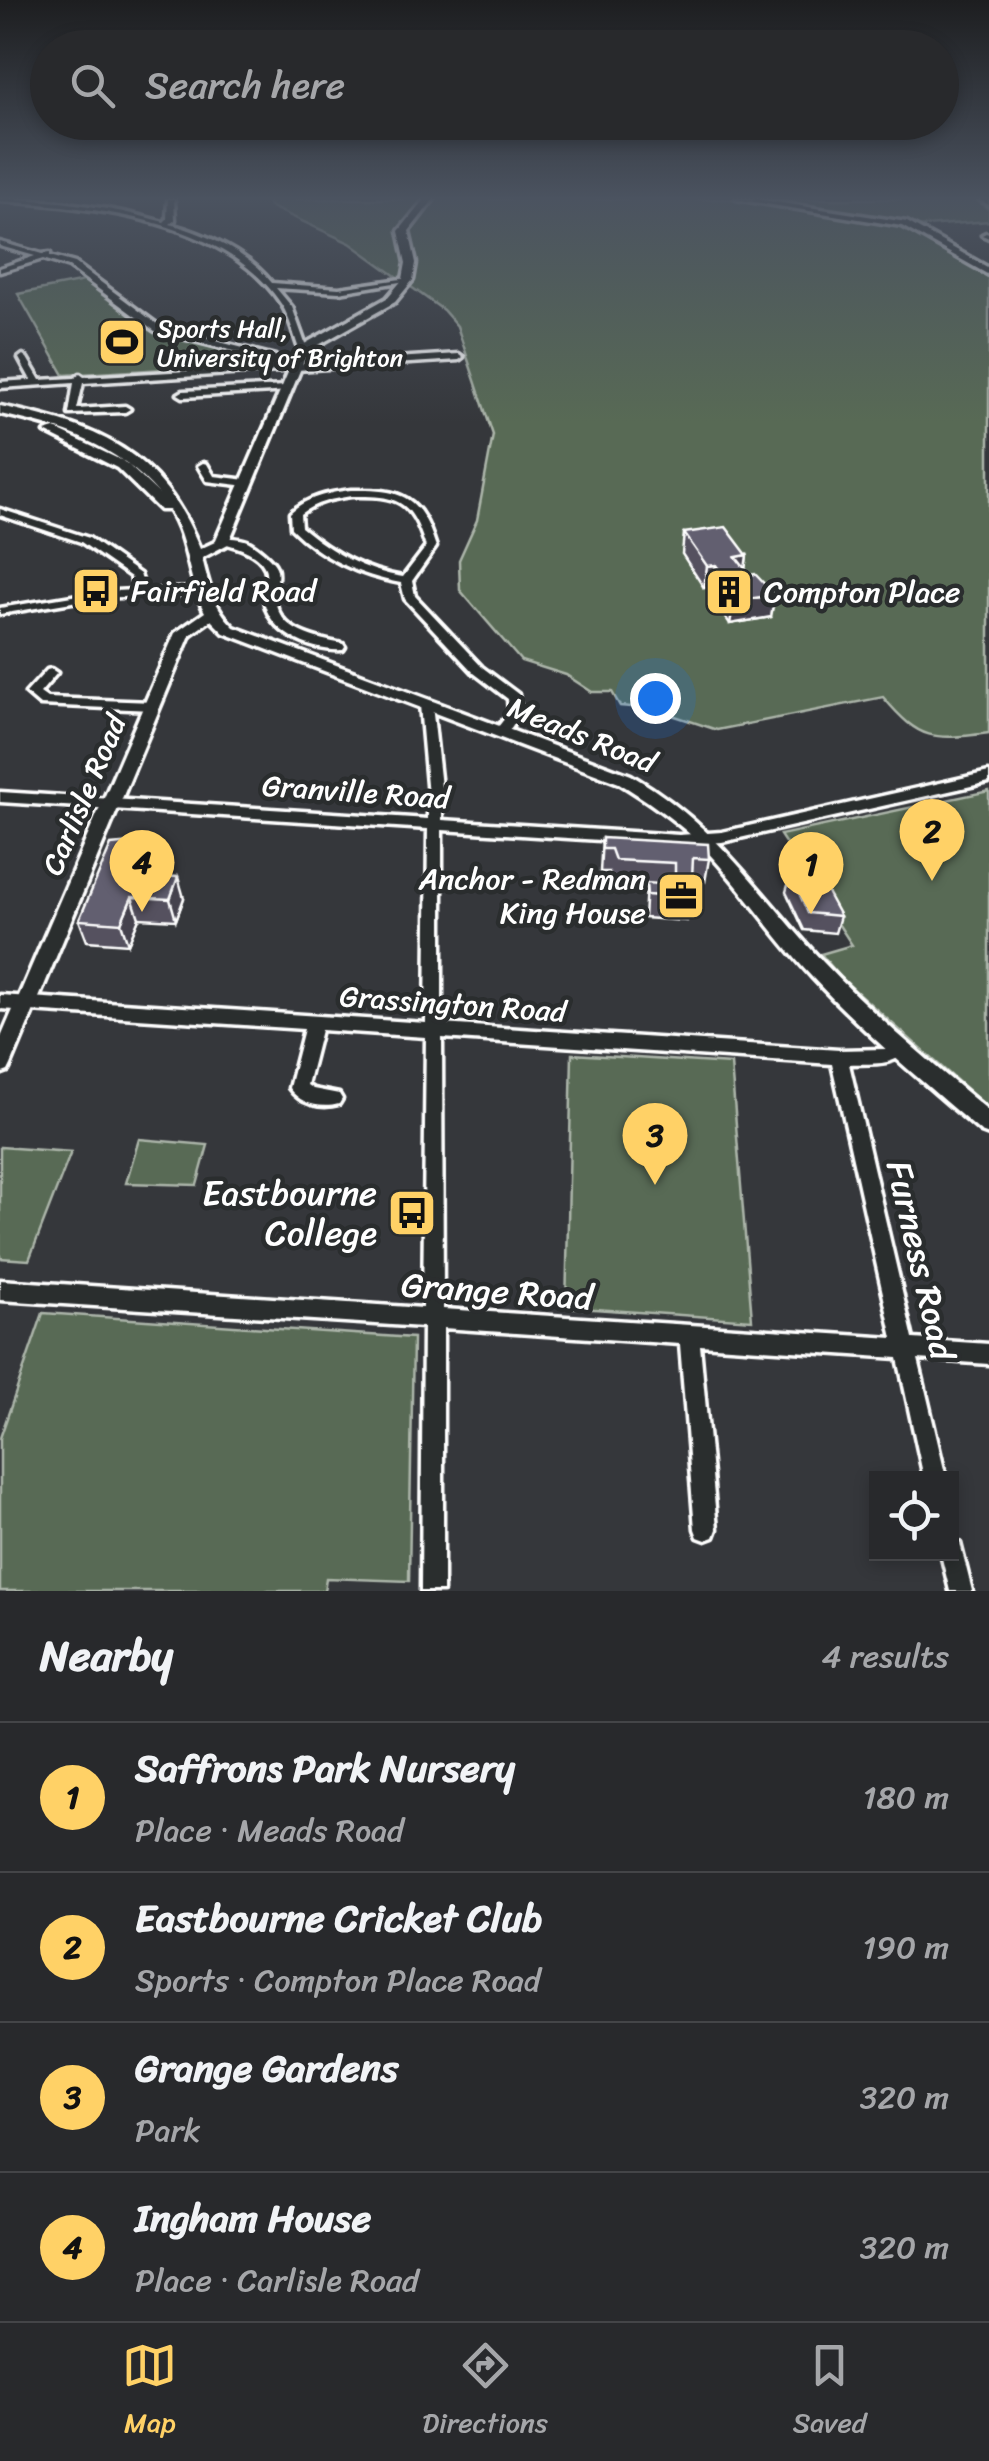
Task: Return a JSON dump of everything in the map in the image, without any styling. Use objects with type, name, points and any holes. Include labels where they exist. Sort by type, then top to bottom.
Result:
[{"type":"street","points":[[85,273],[127,310],[158,329],[275,359],[280,366]]},
{"type":"street","points":[[195,556],[214,549],[223,540],[303,349],[293,314],[270,285],[254,273]]},
{"type":"street","points":[[303,349],[391,300],[409,273]]},
{"type":"street","points":[[270,285],[339,290],[408,280]]},
{"type":"street","points":[[0,385],[460,357]]},
{"type":"street","points":[[23,358],[36,381]]},
{"type":"street","points":[[80,378],[72,412],[125,409]]},
{"type":"street","points":[[184,394],[287,388]]},
{"type":"street","points":[[0,410],[51,420],[105,439],[152,474],[175,511],[195,556],[211,614]]},
{"type":"street","points":[[0,419],[58,434],[96,451],[121,466],[162,506],[175,511]]},
{"type":"street","points":[[203,466],[211,479],[247,482]]},
{"type":"street","points":[[406,581],[371,574],[342,560],[300,532],[292,521],[295,513],[308,502],[330,496],[384,497],[407,502],[418,513],[430,547],[406,581],[410,597],[478,670],[514,696],[515,713],[501,732]]},
{"type":"street","points":[[0,512],[85,540],[136,576],[140,593]]},
{"type":"street","points":[[223,540],[245,544],[270,566],[272,607],[290,630],[310,642],[339,647]]},
{"type":"street","points":[[0,611],[58,600],[202,591]]},
{"type":"street","name":"Meads Road","points":[[211,614],[250,641],[625,778],[668,801],[708,839],[800,950],[901,1049],[989,1125]]},
{"type":"street","name":"Carlisle Road","points":[[0,1065],[183,633],[211,614]]},
{"type":"street","points":[[51,673],[34,688],[38,700],[152,706]]},
{"type":"street","points":[[426,705],[435,825],[432,1591]]},
{"type":"street","name":"Granville Road","points":[[0,797],[708,839],[989,777]]},
{"type":"street","name":"Grassington Road","points":[[0,1002],[839,1057],[888,1056],[901,1049]]},
{"type":"street","points":[[314,1022],[298,1088],[309,1096],[333,1100]]},
{"type":"street","name":"Furness Road","points":[[839,1057],[933,1471]]},
{"type":"street","name":"Grange Road","points":[[0,1290],[989,1354]]},
{"type":"street","points":[[689,1336],[706,1528]]},
{"type":"street","points":[[954,1561],[961,1591]]},
{"type":"green space","points":[[392,273],[989,275],[989,733],[929,735],[908,723],[883,697],[717,730],[654,709],[620,706],[612,692],[592,692],[566,675],[521,661],[460,590],[459,560],[477,520],[493,435],[457,326],[443,310]]},
{"type":"green space","points":[[84,281],[151,331],[269,363],[64,375],[18,294]]},
{"type":"green space","points":[[989,791],[989,1109],[841,978],[821,954],[852,945],[780,835]]},
{"type":"green space","points":[[572,1054],[731,1064],[752,1320],[566,1307]]},
{"type":"green space","points":[[139,1139],[208,1145],[197,1185],[126,1183]]},
{"type":"green space","points":[[0,1147],[71,1152],[29,1260],[0,1258]]},
{"type":"green space","points":[[43,1313],[413,1338],[409,1581],[326,1578],[324,1591],[0,1591],[0,1438]]},
{"type":"building","points":[[726,527],[747,555],[736,557],[750,575],[755,574],[775,595],[734,601],[728,592],[734,591],[716,565],[707,566],[684,533]]},
{"type":"building","points":[[602,838],[708,844],[709,859],[693,858],[691,898],[647,895],[646,883],[675,885],[675,863],[615,860],[611,849],[602,849]]},
{"type":"building","points":[[143,842],[133,869],[145,870],[143,875],[178,877],[170,899],[132,897],[121,923],[79,920],[111,845]]},
{"type":"building","points":[[816,872],[840,916],[808,913],[791,875]]},
{"type":"place","name":"Sports Hall, University of Brighton","points":[[122,342]]},
{"type":"place","name":"Fairfield Road","points":[[96,591]]},
{"type":"place","name":"Compton Place","points":[[729,592]]},
{"type":"place","name":"Eastbourne Cricket Club","points":[[932,881]]},
{"type":"place","name":"Anchor - Redman King House","points":[[681,896]]},
{"type":"place","name":"Ingham House","points":[[142,912]]},
{"type":"place","name":"Saffrons Park Nursery","points":[[811,914]]},
{"type":"place","name":"Grange Gardens","points":[[655,1185]]},
{"type":"place","name":"Eastbourne College","points":[[412,1213]]}]
